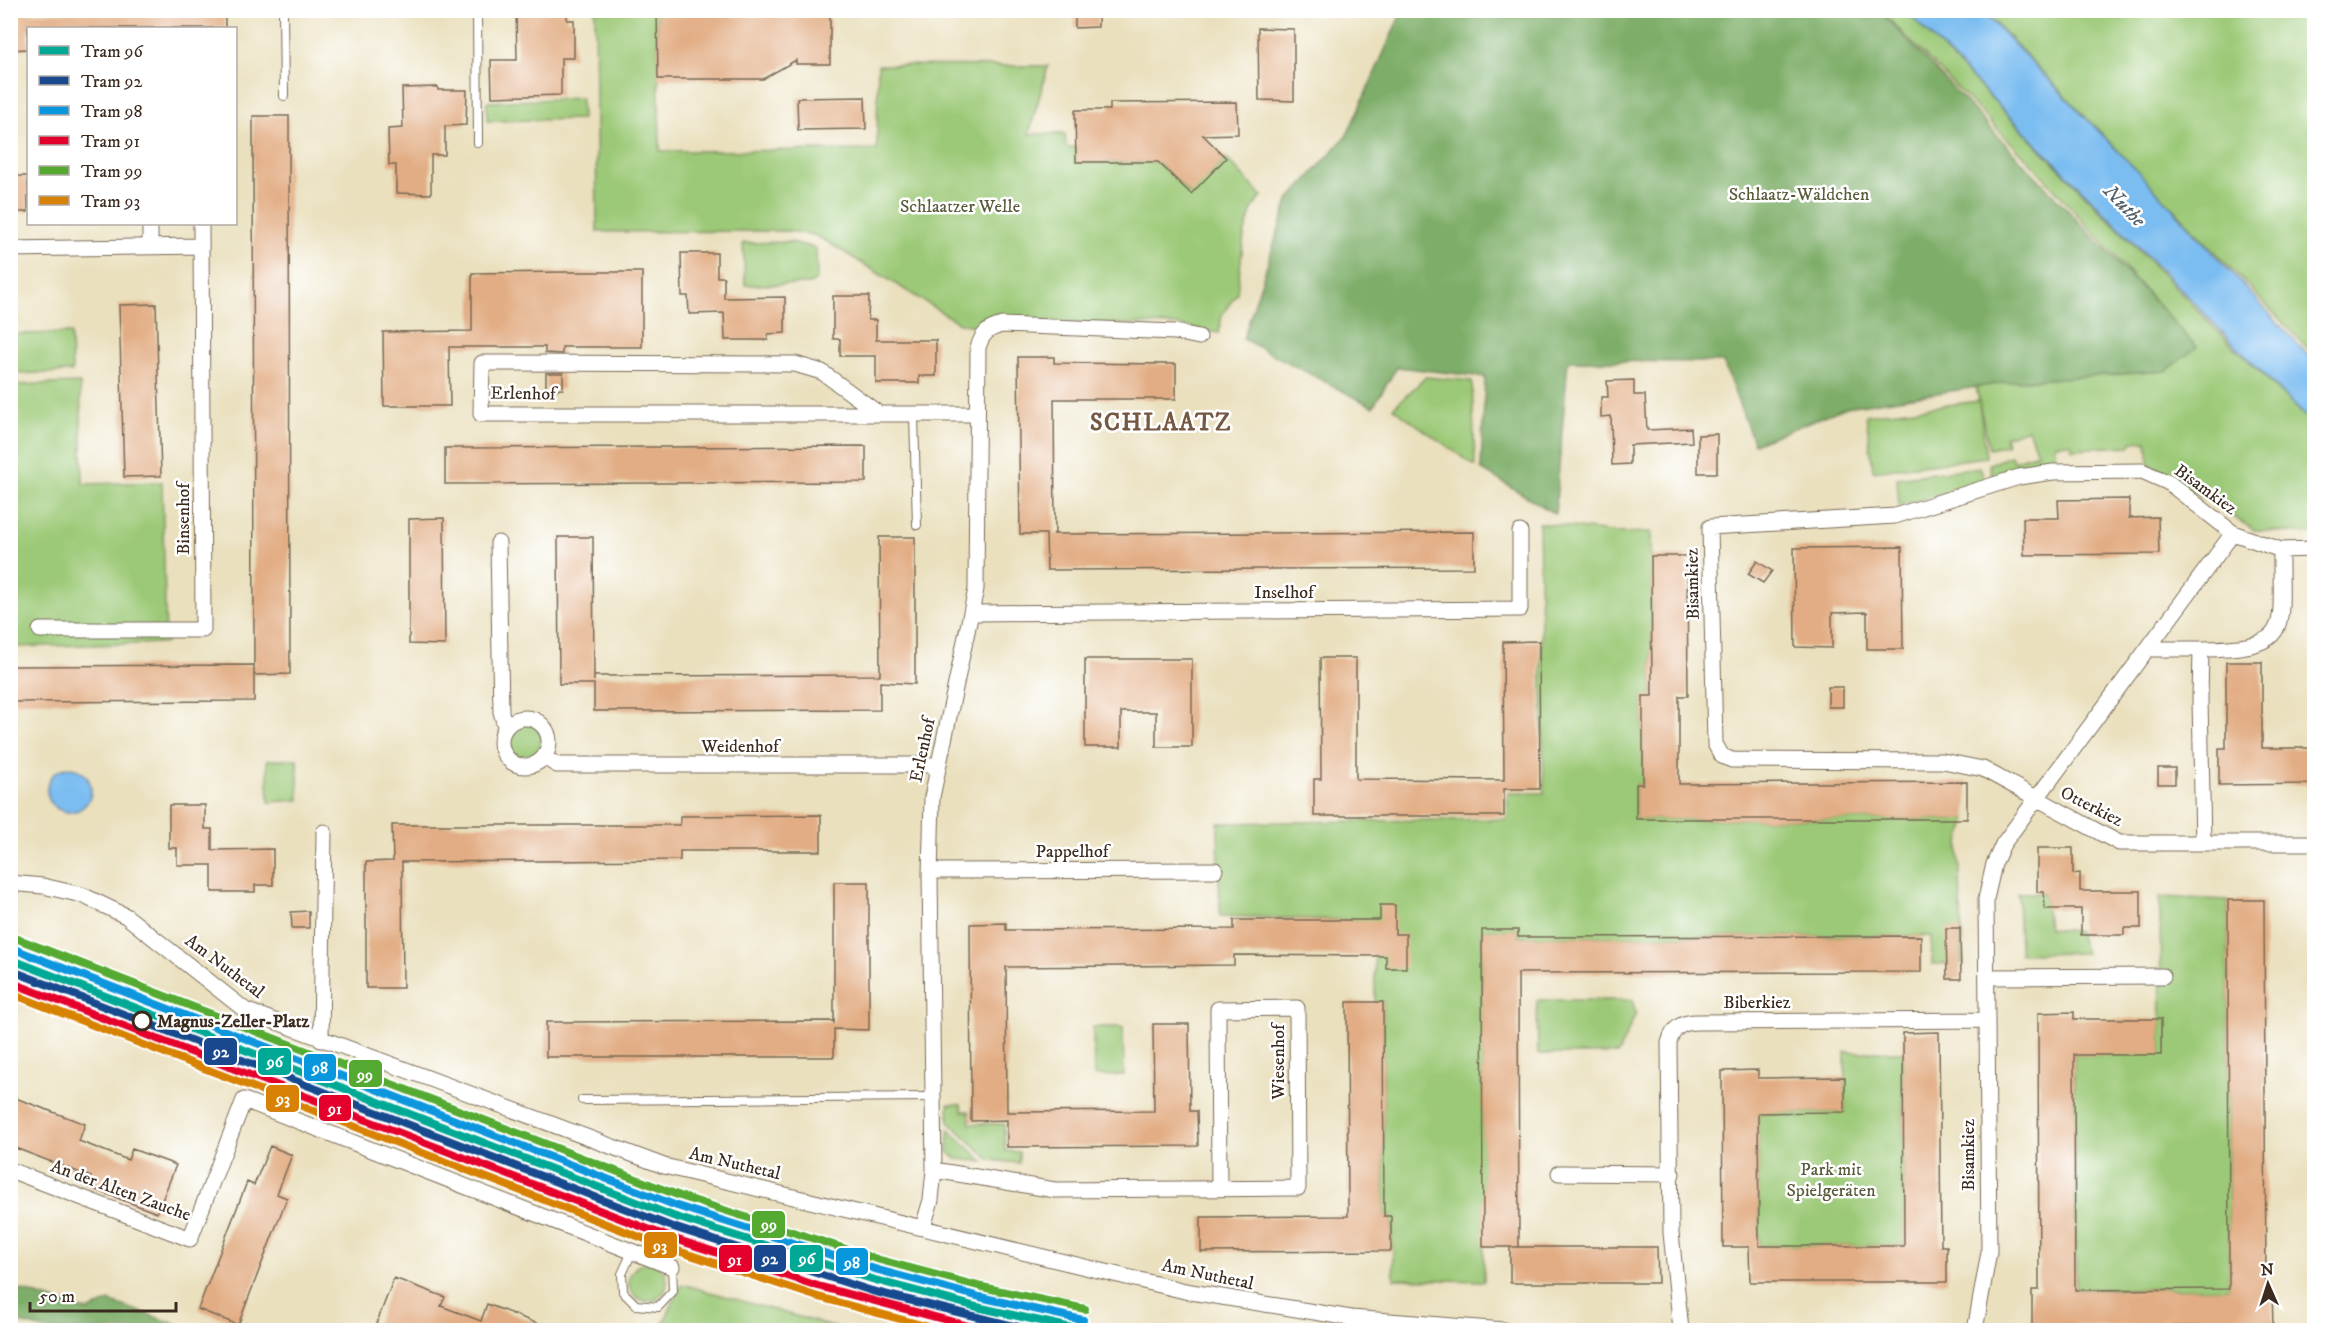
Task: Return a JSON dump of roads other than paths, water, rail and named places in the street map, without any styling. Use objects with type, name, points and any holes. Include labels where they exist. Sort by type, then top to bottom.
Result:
[{"type":"street","points":[[150,225],[150,247]]},
{"type":"street","name":"Binsenhof","points":[[40,630],[203,630],[201,225]]},
{"type":"street","points":[[10,249],[201,246]]},
{"type":"street","name":"Erlenhof","points":[[923,1227],[931,1200],[934,1170],[930,871],[932,798],[976,589],[976,414],[978,348],[981,338],[989,328],[1002,326],[1175,332],[1199,337]]},
{"type":"street","name":"Erlenhof","points":[[878,413],[822,372],[795,364],[482,363],[481,414],[976,414]]},
{"type":"street","name":"Bisamkiez","points":[[2037,799],[1983,769],[1943,761],[1732,760],[1722,756],[1715,744],[1710,527],[1895,516],[2019,477],[2053,472],[2142,471],[2169,483],[2233,533],[2281,550],[2314,549]]},
{"type":"street","name":"Inselhof","points":[[972,613],[1520,609],[1520,532]]},
{"type":"street","name":"Bisamkiez","points":[[1975,1330],[1989,1252],[1986,899],[1994,864],[2003,844],[2233,533]]},
{"type":"street","points":[[498,543],[501,712],[505,726],[500,746],[506,758],[514,764],[526,766],[537,763],[544,757],[549,745],[548,735],[543,725],[534,719],[521,717],[505,726]]},
{"type":"street","points":[[2148,649],[2250,647],[2269,640],[2280,624],[2281,550]]},
{"type":"street","points":[[2201,649],[2199,699],[2204,843]]},
{"type":"street","name":"Weidenhof","points":[[544,757],[557,765],[938,765]]},
{"type":"street","name":"Otterkiez","points":[[2037,799],[2119,843],[2314,843]]},
{"type":"street","points":[[321,1040],[324,832]]},
{"type":"street","name":"Pappelhof","points":[[930,871],[1215,870]]},
{"type":"street","name":"Am Nuthetal","points":[[10,883],[43,886],[82,896],[126,916],[245,1010],[664,1166],[1185,1291],[1264,1305],[1425,1326],[1504,1330]]},
{"type":"street","points":[[1987,977],[2163,976]]},
{"type":"street","name":"Wiesenhof","points":[[934,1170],[1055,1190],[1298,1188],[1297,1008],[1218,1009],[1219,1188]]},
{"type":"street","name":"Biberkiez","points":[[1681,1330],[1671,1233],[1669,1043],[1677,1027],[1687,1022],[1987,1020]]},
{"type":"street","name":"An der Alten Zauche","points":[[10,1170],[190,1239],[244,1100],[672,1267]]},
{"type":"street","points":[[1559,1173],[1672,1174]]},
{"type":"lane","points":[[284,10],[284,96]]},
{"type":"lane","points":[[477,10],[478,143]]},
{"type":"lane","points":[[914,415],[917,525]]},
{"type":"lane","points":[[582,1100],[932,1097]]},
{"type":"lane","points":[[632,1252],[622,1274],[623,1292],[636,1305],[658,1307],[673,1291],[672,1267]]},
{"type":"water","name":"Nuthe","points":[[1906,11],[1982,11],[2148,182],[2314,362],[2314,425]]},
{"type":"water","points":[[69,768],[85,774],[91,790],[85,806],[69,812],[53,806],[47,790],[53,774]]},
{"type":"tram line","name":"99","points":[[18,939],[680,1196],[880,1260],[982,1287],[1085,1309]]},
{"type":"tram line","name":"98","points":[[14,949],[677,1206],[878,1270],[980,1297],[1083,1320]]},
{"type":"tram line","name":"96","points":[[10,959],[673,1216],[875,1280],[977,1307],[1081,1330]]},
{"type":"tram line","name":"92","points":[[10,970],[670,1226],[872,1291],[1031,1330]]},
{"type":"tram line","name":"91","points":[[10,982],[666,1236],[818,1286],[984,1330]]},
{"type":"tram line","name":"93","points":[[10,993],[663,1246],[815,1296],[940,1330]]},
{"type":"place","name":"Magnus-Zeller-Platz","points":[[142,1021]]},
{"type":"district","name":"SCHLAATZ","points":[[1161,422]]},
{"type":"park label","name":"Schlaatz-Wäldchen","points":[[1799,194]]},
{"type":"park label","name":"Schlaatzer Welle","points":[[960,206]]},
{"type":"park label","name":"Park mit Spielgeräten","points":[[1831,1179]]}]
